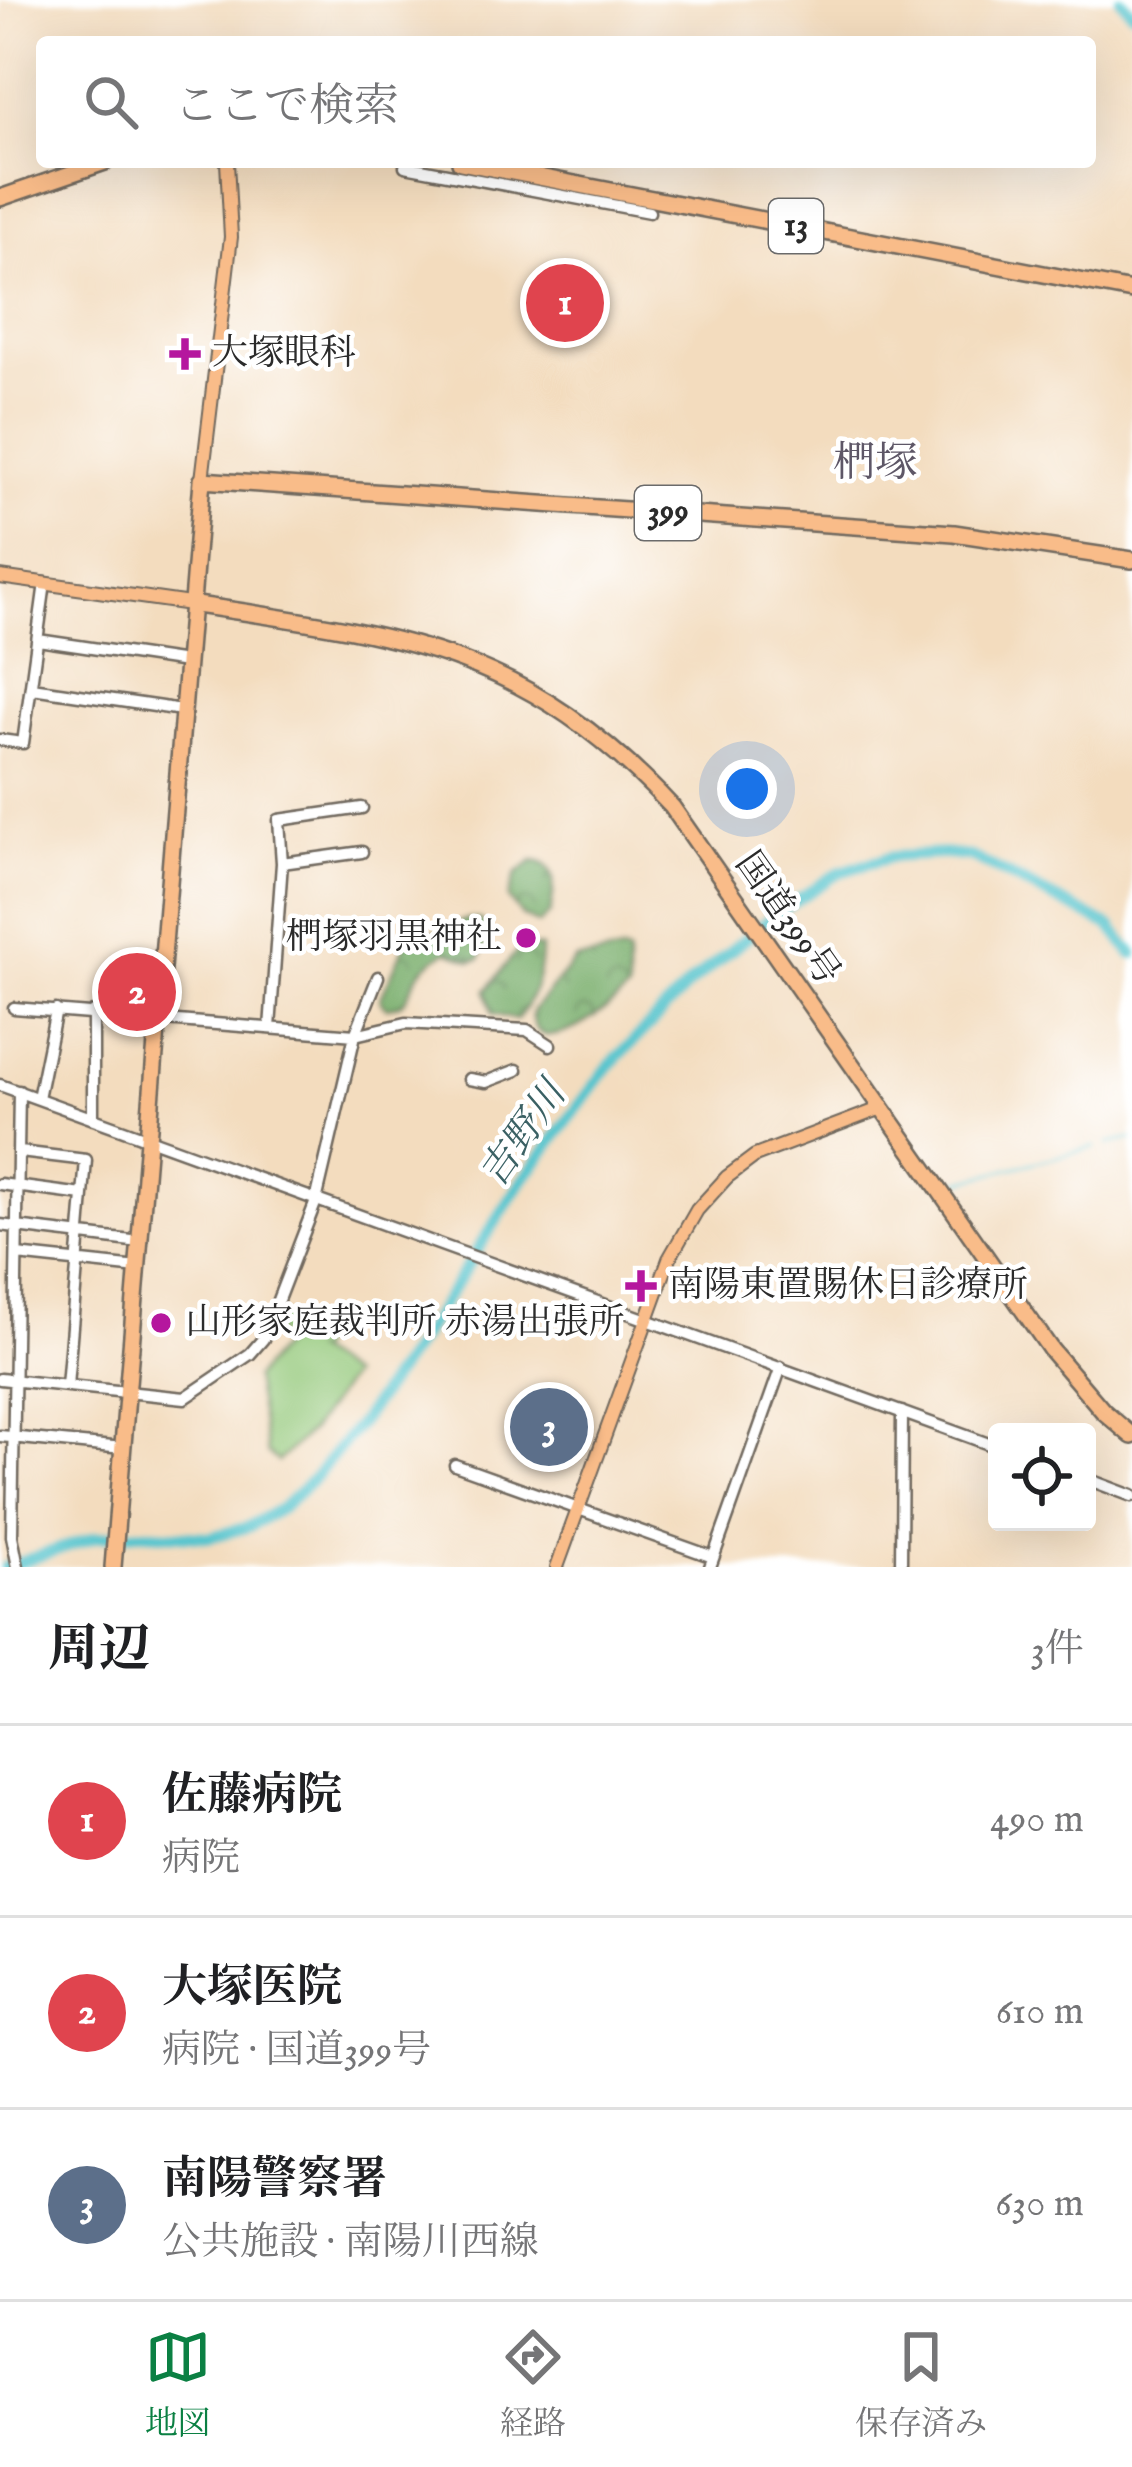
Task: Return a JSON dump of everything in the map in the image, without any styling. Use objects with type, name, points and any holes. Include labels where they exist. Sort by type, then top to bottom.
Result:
[{"type":"highway","points":[[0,198],[88,168]]},
{"type":"highway","name":"13","points":[[491,168],[1132,291]]},
{"type":"highway","points":[[113,1563],[202,481]]},
{"type":"highway","name":"399","points":[[202,481],[954,533],[1132,560]]},
{"type":"highway","name":"国道399号","points":[[190,604],[412,641],[532,691],[584,724],[656,789],[1051,1350],[1103,1411],[1132,1436]]},
{"type":"main road","points":[[202,481],[231,237],[227,168]]},
{"type":"main road","points":[[0,577],[190,604]]},
{"type":"main road","points":[[557,1567],[676,1243],[697,1210],[727,1177],[773,1147],[882,1108]]},
{"type":"street","points":[[416,168],[649,212]]},
{"type":"street","points":[[0,740],[23,743],[45,583]]},
{"type":"street","points":[[38,640],[186,662]]},
{"type":"street","points":[[32,688],[182,710]]},
{"type":"street","points":[[270,1028],[282,863],[278,820],[362,808]]},
{"type":"street","points":[[282,863],[362,852]]},
{"type":"street","points":[[0,1379],[189,1397],[256,1348],[316,1202],[356,1035],[378,977]]},
{"type":"street","points":[[14,1008],[356,1035],[406,1023],[527,1030],[550,1045]]},
{"type":"street","points":[[38,1098],[56,1010]]},
{"type":"street","points":[[93,1012],[93,1119]]},
{"type":"street","points":[[469,1079],[486,1082],[517,1070]]},
{"type":"street","points":[[0,1084],[988,1444]]},
{"type":"street","points":[[18,1567],[12,1536],[19,1091]]},
{"type":"street","points":[[20,1152],[86,1160],[67,1386]]},
{"type":"street","points":[[0,1184],[83,1195]]},
{"type":"street","points":[[0,1226],[140,1241]]},
{"type":"street","points":[[0,1265],[76,1262],[138,1268]]},
{"type":"street","points":[[0,1294],[17,1294]]},
{"type":"street","points":[[454,1466],[711,1562],[781,1367]]},
{"type":"street","points":[[901,1567],[902,1412]]},
{"type":"street","points":[[0,1436],[123,1448]]},
{"type":"street","points":[[1096,1482],[1132,1496]]},
{"type":"street","points":[[0,1492],[15,1495]]},
{"type":"green space","points":[[533,861],[548,867],[553,880],[550,914],[539,924],[522,916],[508,898],[516,874]]},
{"type":"green space","points":[[468,919],[481,920],[490,934],[480,959],[472,961],[448,951],[421,971],[401,1003],[386,1007],[380,999],[406,942]]},
{"type":"green space","points":[[526,946],[541,948],[538,977],[527,1005],[516,1020],[493,1014],[486,991]]},
{"type":"green space","points":[[628,954],[628,991],[570,1031],[545,1035],[537,1030],[532,1012],[575,960]]},
{"type":"green space","points":[[281,1314],[325,1333],[313,1351],[350,1376],[311,1430],[278,1461],[267,1453],[254,1378],[287,1339],[274,1333]]},
{"type":"waterway","points":[[1121,0],[1132,12]]},
{"type":"waterway","name":"吉野川","points":[[6,1567],[95,1537],[140,1533],[210,1537],[248,1527],[283,1507],[362,1420],[518,1187],[608,1067],[692,982],[777,913],[840,872],[891,857],[972,857],[1111,927],[1132,954]]},
{"type":"waterway","points":[[1108,1144],[1132,1139]]},
{"type":"waterway","points":[[946,1185],[1095,1147]]},
{"type":"place","name":"佐藤病院","points":[[565,303]]},
{"type":"place","name":"大塚眼科","points":[[185,354]]},
{"type":"place","name":"椚塚羽黒神社","points":[[526,938]]},
{"type":"place","name":"大塚医院","points":[[137,992]]},
{"type":"place","name":"南陽東置賜休日診療所","points":[[641,1286]]},
{"type":"place","name":"山形家庭裁判所 赤湯出張所","points":[[161,1323]]},
{"type":"place","name":"南陽警察署","points":[[549,1427]]},
{"type":"district","name":"椚塚","points":[[875,464]]}]
